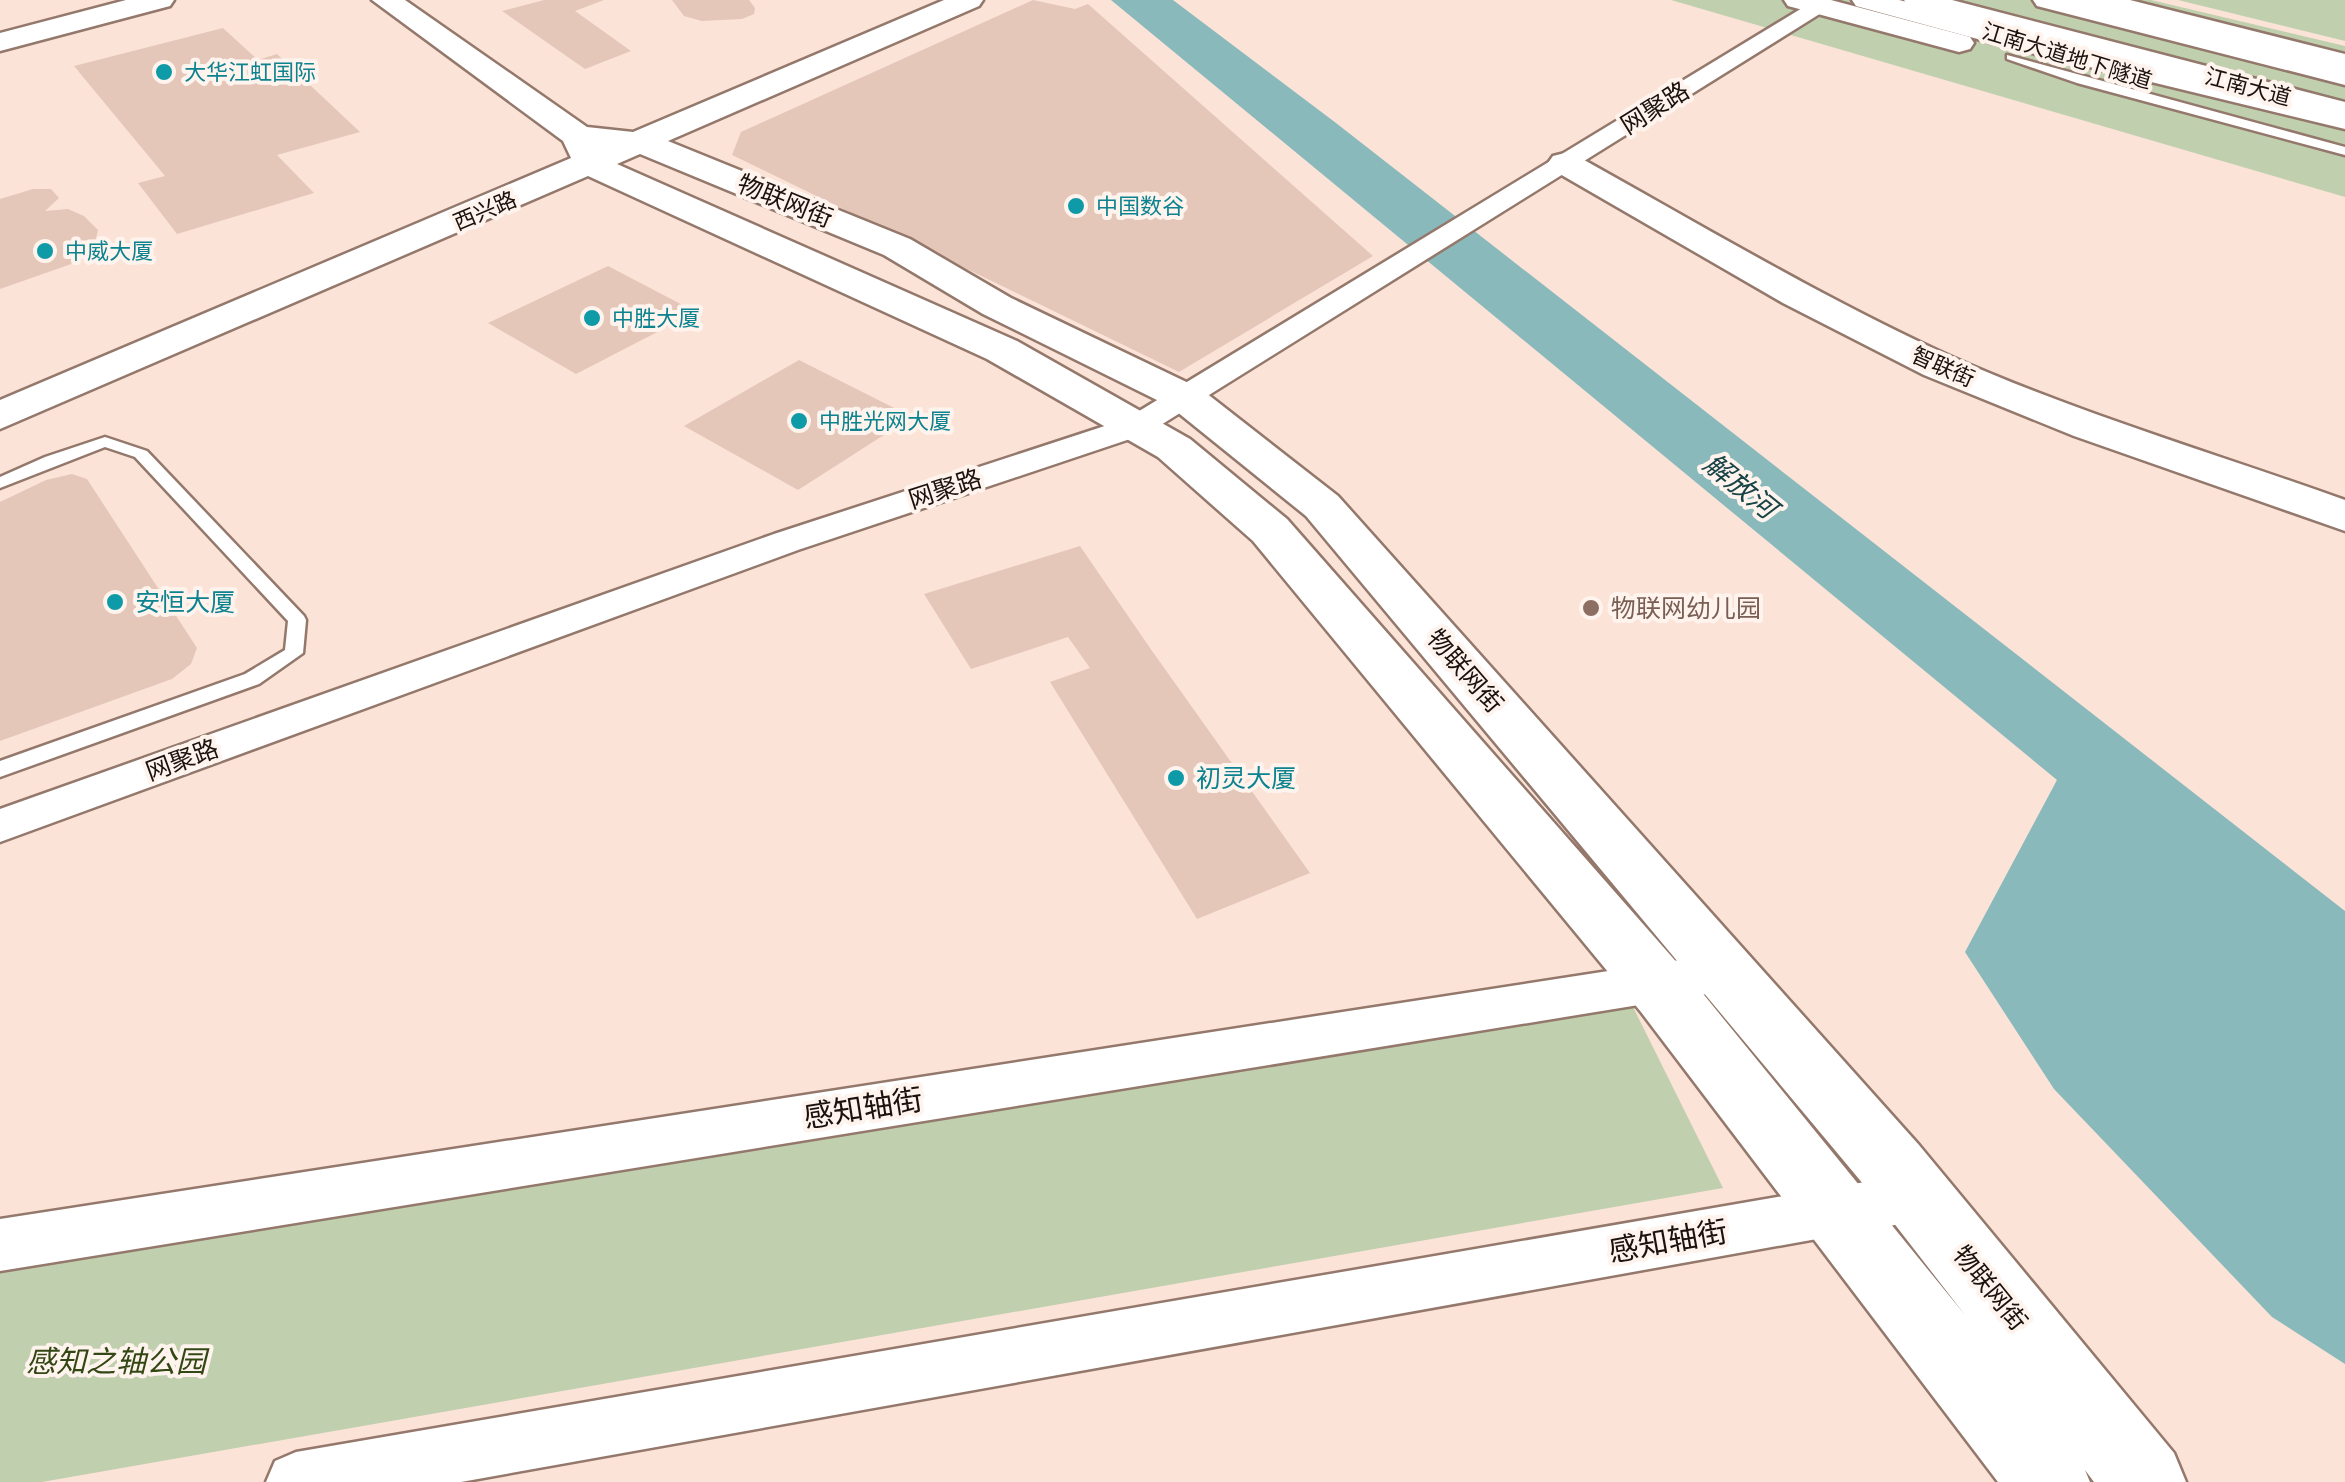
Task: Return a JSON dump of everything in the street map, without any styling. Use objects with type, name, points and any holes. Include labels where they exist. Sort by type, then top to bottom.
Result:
[{"type":"main road","points":[[0,42],[160,0]]},
{"type":"main road","name":"物联网街","points":[[386,0],[584,151],[1002,350],[1174,448],[1270,530],[1655,982],[2049,1482]]},
{"type":"main road","name":"西兴路","points":[[0,416],[908,0]]},
{"type":"main road","points":[[643,143],[968,0]]},
{"type":"main road","name":"江南大道地下隧道","points":[[1866,0],[1980,15],[2209,99]]},
{"type":"main road","name":"江南大道","points":[[1918,0],[2345,115]]},
{"type":"main road","points":[[2022,0],[2300,71],[2345,91]]},
{"type":"main road","points":[[2047,0],[2340,65]]},
{"type":"main road","points":[[2095,0],[2340,65]]},
{"type":"main road","points":[[1809,3],[2012,57],[2209,99],[2345,136]]},
{"type":"main road","points":[[1980,15],[2345,115]]},
{"type":"main road","name":"江南大道","points":[[1980,15],[2345,91]]},
{"type":"main road","name":"物联网街","points":[[584,151],[643,143],[897,246],[997,306],[1186,398],[1322,506],[1917,1197],[2145,1482]]},
{"type":"main road","name":"西兴路","points":[[0,379],[584,151]]},
{"type":"main road","name":"智联街","points":[[1565,163],[1938,366],[2061,416],[2345,516]]},
{"type":"street","name":"网聚路","points":[[0,826],[786,542],[1137,426],[1565,163],[1809,3]]},
{"type":"street","name":"感知轴街","points":[[0,1245],[1725,972]]},
{"type":"street","name":"感知轴街","points":[[296,1482],[1917,1197]]},
{"type":"lane","points":[[2012,57],[2081,81],[2345,151]]},
{"type":"lane","points":[[0,483],[105,442],[141,454],[297,620],[294,653],[252,679],[0,770]]},
{"type":"green space","points":[[1671,0],[2151,0],[2345,46],[2345,197]]},
{"type":"green space","points":[[2178,0],[2345,0],[2345,41]]},
{"type":"green space","name":"感知之轴公园","points":[[1633,1007],[1723,1188],[42,1482],[0,1482],[0,1272]]},
{"type":"water","name":"解放河","points":[[1111,0],[1173,0],[2345,911],[2345,1364],[2272,1317],[2054,1089],[1965,952],[2057,780]]},
{"type":"building","points":[[544,0],[604,0],[575,11],[631,51],[585,69],[502,11]]},
{"type":"building","points":[[672,0],[749,0],[755,8],[754,14],[742,19],[702,21],[684,16]]},
{"type":"building","name":"中国数谷","points":[[1033,0],[1075,9],[1088,4],[1373,256],[1179,372],[732,155],[741,132]]},
{"type":"building","points":[[223,28],[258,60],[277,54],[360,132],[277,155],[314,193],[177,234],[138,183],[165,176],[74,66]]},
{"type":"building","name":"中威大厦","points":[[33,189],[51,189],[59,198],[45,211],[68,209],[84,216],[98,230],[94,246],[74,263],[0,289],[0,199]]},
{"type":"building","name":"中胜大厦","points":[[608,266],[696,312],[576,374],[488,323]]},
{"type":"building","name":"中胜光网大厦","points":[[799,360],[912,417],[798,490],[684,426]]},
{"type":"building","name":"安恒大厦","points":[[72,474],[87,479],[197,648],[191,664],[172,679],[0,741],[0,502],[46,480]]},
{"type":"building","name":"初灵大厦","points":[[1080,546],[1310,873],[1197,919],[1050,682],[1090,668],[1068,637],[971,669],[924,594]]},
{"type":"place","name":"大华江虹国际","points":[[164,72]]},
{"type":"place","name":"中国数谷","points":[[1076,206]]},
{"type":"place","name":"中威大厦","points":[[45,251]]},
{"type":"place","name":"中胜大厦","points":[[592,318]]},
{"type":"place","name":"中胜光网大厦","points":[[799,421]]},
{"type":"place","name":"安恒大厦","points":[[115,602]]},
{"type":"place","name":"物联网幼儿园","points":[[1591,608]]},
{"type":"place","name":"初灵大厦","points":[[1176,778]]}]
